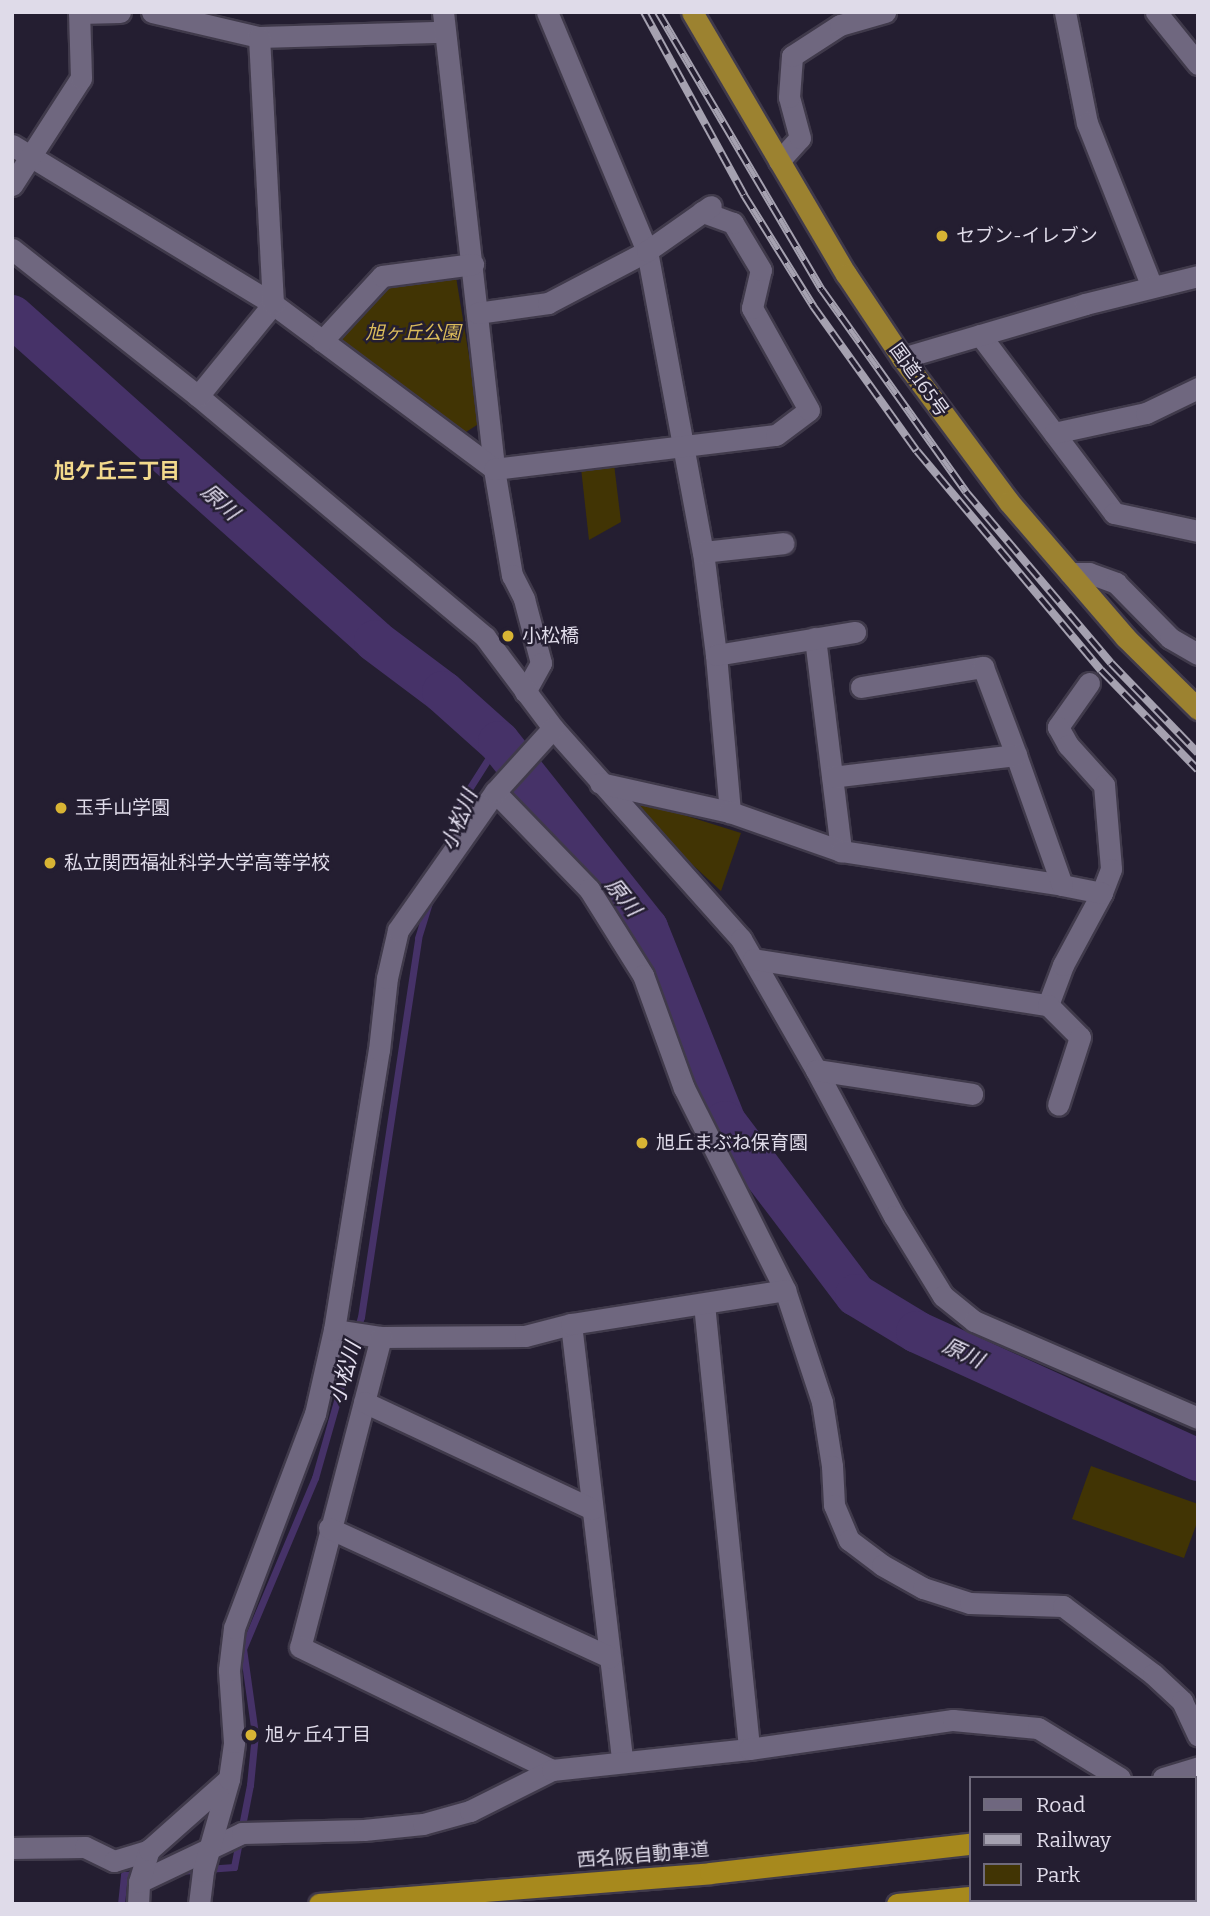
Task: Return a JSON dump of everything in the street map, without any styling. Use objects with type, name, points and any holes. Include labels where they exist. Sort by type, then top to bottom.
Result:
[{"type":"highway","name":"国道165号","points":[[692,12],[846,274],[902,358],[1009,502],[1125,637],[1198,709]]},
{"type":"highway","name":"西名阪自動車道","points":[[319,1904],[710,1873],[968,1844]]},
{"type":"highway","points":[[897,1904],[968,1897]]},
{"type":"street","points":[[12,185],[81,78],[79,13],[120,12]]},
{"type":"street","points":[[152,12],[259,37],[443,22],[473,264],[494,469],[512,575],[524,599],[541,663],[525,692]]},
{"type":"street","points":[[547,12],[648,251],[703,552],[716,655],[730,812]]},
{"type":"street","points":[[779,161],[800,138],[789,97],[792,56],[840,25],[885,12]]},
{"type":"street","points":[[1065,12],[1087,123],[1152,287]]},
{"type":"street","points":[[1156,12],[1198,64]]},
{"type":"street","points":[[198,396],[274,304],[259,37]]},
{"type":"street","points":[[12,145],[31,159],[274,304],[494,469],[776,435],[809,410],[752,308],[761,270],[733,223],[707,209],[648,251],[548,303],[477,313]]},
{"type":"street","points":[[12,249],[198,396],[485,637],[525,692],[547,735],[600,783],[741,939],[816,1070],[894,1216],[943,1296],[974,1321],[1198,1418]]},
{"type":"street","points":[[322,341],[382,276],[473,264]]},
{"type":"street","points":[[902,358],[1198,276]]},
{"type":"street","points":[[980,335],[1114,513],[1198,531]]},
{"type":"street","points":[[1054,433],[1146,412],[1198,388]]},
{"type":"street","points":[[703,552],[784,543]]},
{"type":"street","points":[[1070,573],[1089,573],[1116,583],[1170,638],[1198,653]]},
{"type":"street","points":[[716,655],[855,632]]},
{"type":"street","points":[[815,638],[841,851]]},
{"type":"street","points":[[861,687],[983,667],[1062,884]]},
{"type":"street","points":[[1048,1006],[1063,965],[1102,893],[1111,869],[1104,785],[1068,745],[1058,727],[1089,683]]},
{"type":"street","points":[[199,1904],[203,1871],[229,1779],[234,1742],[229,1670],[234,1628],[315,1414],[334,1330],[379,1050],[387,978],[398,930],[500,787],[547,735]]},
{"type":"street","points":[[832,777],[1016,755]]},
{"type":"street","points":[[600,783],[730,812],[841,851],[1062,884],[1102,893]]},
{"type":"street","points":[[500,787],[589,889],[643,975],[684,1088],[785,1290],[822,1402],[832,1466],[834,1505],[849,1540],[882,1565],[934,1592],[970,1603],[1063,1606],[1172,1692],[1181,1701],[1198,1735]]},
{"type":"street","points":[[753,959],[1048,1006],[1080,1037],[1058,1105]]},
{"type":"street","points":[[816,1070],[972,1094]]},
{"type":"street","points":[[334,1330],[381,1337],[525,1336],[570,1324],[785,1290]]},
{"type":"street","points":[[704,1304],[749,1749]]},
{"type":"street","points":[[570,1324],[622,1760]]},
{"type":"street","points":[[381,1337],[300,1647],[552,1770]]},
{"type":"street","points":[[364,1402],[593,1509]]},
{"type":"street","points":[[329,1528],[610,1657]]},
{"type":"street","points":[[139,1882],[242,1833],[364,1830],[423,1824],[470,1811],[552,1770],[622,1760],[749,1749],[953,1720],[1038,1728],[1117,1776]]},
{"type":"street","points":[[1169,1776],[1198,1767]]},
{"type":"street","points":[[12,1848],[85,1847],[114,1861],[149,1850],[229,1779]]},
{"type":"street","points":[[138,1904],[139,1882],[149,1850]]},
{"type":"green space","name":"旭ヶ丘公園","points":[[456,277],[480,423],[463,434],[342,346],[342,337],[374,294],[388,285]]},
{"type":"green space","points":[[614,464],[621,522],[589,540],[581,468]]},
{"type":"green space","points":[[639,801],[741,833],[721,891],[633,810]]},
{"type":"green space","points":[[1091,1466],[1198,1504],[1198,1520],[1184,1558],[1072,1519]]},
{"type":"waterway","name":"原川","points":[[12,316],[375,641],[443,692],[499,742],[647,928],[725,1122],[856,1295],[917,1332],[1198,1460]]},
{"type":"waterway","name":"小松川","points":[[448,845],[462,800],[499,742]]},
{"type":"waterway","name":"小松川","points":[[179,1871],[234,1867],[250,1785],[255,1734],[243,1649],[315,1478],[361,1317],[418,938],[431,896]]},
{"type":"waterway","name":"小松川","points":[[121,1904],[124,1875],[140,1874]]},
{"type":"railway","points":[[644,12],[744,195],[813,306],[917,451],[1101,670],[1198,770]]},
{"type":"railway","points":[[658,12],[822,290],[966,492],[1111,663],[1198,753]]},
{"type":"place","name":"セブン-イレブン","points":[[942,236]]},
{"type":"place","name":"小松橋","points":[[508,636]]},
{"type":"place","name":"玉手山学園","points":[[61,808]]},
{"type":"place","name":"私立関西福祉科学大学高等学校","points":[[50,863]]},
{"type":"place","name":"旭丘まぶね保育園","points":[[642,1143]]},
{"type":"place","name":"旭ヶ丘4丁目","points":[[251,1735]]},
{"type":"district","name":"旭ケ丘三丁目","points":[[117,471]]}]
